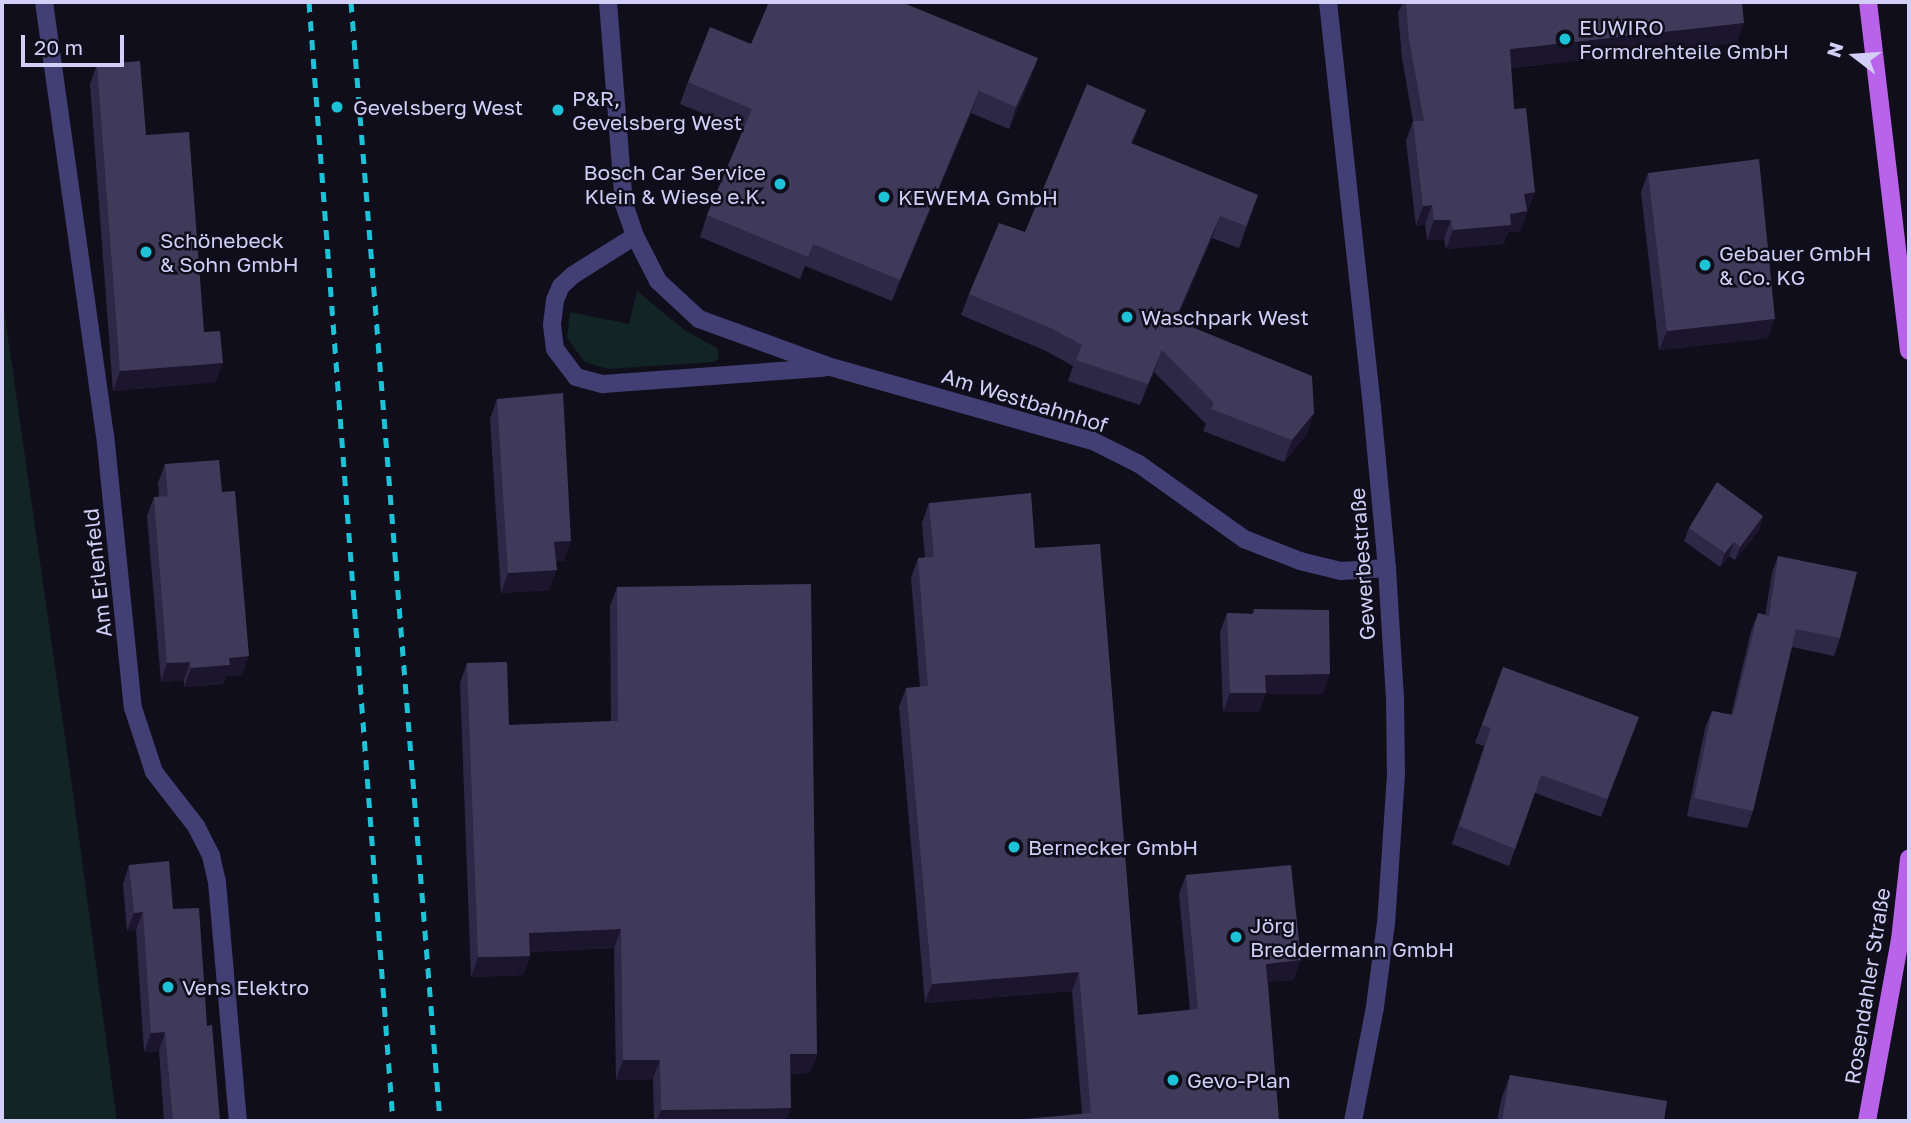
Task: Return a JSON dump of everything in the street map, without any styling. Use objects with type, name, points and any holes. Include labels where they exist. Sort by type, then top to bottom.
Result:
[{"type":"main road","points":[[1867,2],[1909,351]]},
{"type":"main road","name":"Rosendahler Straße","points":[[1867,1121],[1900,940],[1909,858]]},
{"type":"street","name":"Am Erlenfeld","points":[[44,2],[105,434],[133,708],[154,772],[196,827],[211,856],[217,882],[238,1121]]},
{"type":"street","name":"Am Westbahnhof","points":[[608,2],[624,205],[635,236],[658,281],[699,319],[831,368],[1093,441],[1139,464],[1244,540],[1300,561],[1341,571],[1387,568]]},
{"type":"street","name":"Gewerbestraße","points":[[1328,2],[1387,568],[1395,710],[1393,840],[1377,995],[1353,1121]]},
{"type":"street","name":"Am Westbahnhof","points":[[635,236],[573,275],[561,286],[555,300],[552,325],[555,349],[576,377],[603,384],[831,368]]},
{"type":"shaded area","points":[[637,291],[683,329],[718,349],[719,358],[714,362],[608,369],[585,362],[567,338],[570,312],[629,324]]},
{"type":"shaded area","points":[[2,295],[72,786],[117,1121],[2,1121]]},
{"type":"building","points":[[769,2],[901,2],[1038,58],[1016,107],[979,91],[900,280],[813,244],[808,257],[707,215],[752,109],[688,82],[710,27],[751,44]]},
{"type":"building","points":[[1406,2],[1742,2],[1744,23],[1510,49],[1514,109],[1526,108],[1535,192],[1524,194],[1527,211],[1510,214],[1511,225],[1453,230],[1451,220],[1434,220],[1432,205],[1423,206],[1413,121],[1424,121],[1409,39]]},
{"type":"building","name":"Schönebeck & Sohn GmbH","points":[[140,61],[146,135],[189,132],[204,332],[220,331],[223,363],[120,371],[97,65]]},
{"type":"building","points":[[1087,84],[1146,110],[1131,143],[1258,195],[1246,226],[1220,216],[1175,320],[1312,376],[1314,413],[1292,440],[1211,409],[1214,403],[1162,350],[1148,384],[1076,360],[1082,345],[1053,329],[969,294],[999,223],[1025,232]]},
{"type":"building","name":"Gebauer GmbH & Co. KG","points":[[1759,159],[1775,319],[1667,331],[1648,173]]},
{"type":"building","points":[[563,393],[571,541],[554,542],[557,570],[508,573],[497,399]]},
{"type":"building","points":[[219,460],[222,492],[235,491],[249,656],[229,658],[230,665],[191,668],[190,662],[167,663],[154,497],[168,496],[165,464]]},
{"type":"building","points":[[1717,482],[1763,516],[1740,547],[1734,542],[1725,553],[1689,528]]},
{"type":"building","name":"Bernecker GmbH","points":[[1031,493],[1035,548],[1100,544],[1138,1015],[1198,1009],[1186,875],[1291,865],[1301,960],[1266,964],[1279,1121],[1001,1121],[1091,1113],[1079,972],[932,984],[906,688],[928,686],[918,558],[934,557],[929,503]]},
{"type":"building","points":[[1778,556],[1857,572],[1840,638],[1796,629],[1753,811],[1694,798],[1712,711],[1733,715],[1758,613],[1769,616]]},
{"type":"building","points":[[811,584],[817,1054],[790,1054],[791,1108],[661,1110],[660,1060],[623,1060],[621,929],[529,933],[530,956],[478,957],[467,663],[507,662],[509,725],[618,721],[617,587]]},
{"type":"building","points":[[1254,609],[1329,610],[1330,674],[1265,675],[1266,693],[1230,693],[1227,613],[1254,614]]},
{"type":"building","points":[[1503,667],[1639,717],[1607,799],[1541,775],[1515,849],[1459,826],[1491,728],[1482,725]]},
{"type":"building","name":"Vens Elektro","points":[[169,861],[173,909],[199,908],[207,1026],[212,1025],[220,1121],[173,1121],[165,1032],[151,1033],[143,912],[134,913],[129,865]]},
{"type":"building","points":[[1510,1075],[1667,1101],[1664,1121],[1502,1121]]},
{"type":"railway","points":[[309,2],[393,1121]]},
{"type":"railway","points":[[351,2],[440,1121]]},
{"type":"place","name":"EUWIRO Formdrehteile GmbH","points":[[1565,39]]},
{"type":"place","name":"Gevelsberg West","points":[[337,107]]},
{"type":"place","name":"P&R, Gevelsberg West","points":[[558,110]]},
{"type":"place","name":"Bosch Car Service Klein & Wiese e.K.","points":[[780,184]]},
{"type":"place","name":"KEWEMA GmbH","points":[[884,197]]},
{"type":"place","name":"Schönebeck & Sohn GmbH","points":[[146,252]]},
{"type":"place","name":"Gebauer GmbH & Co. KG","points":[[1705,265]]},
{"type":"place","name":"Waschpark West","points":[[1127,317]]},
{"type":"place","name":"Bernecker GmbH","points":[[1014,847]]},
{"type":"place","name":"Jörg Breddermann GmbH","points":[[1236,937]]},
{"type":"place","name":"Vens Elektro","points":[[168,987]]},
{"type":"place","name":"Gevo-Plan","points":[[1173,1080]]}]
